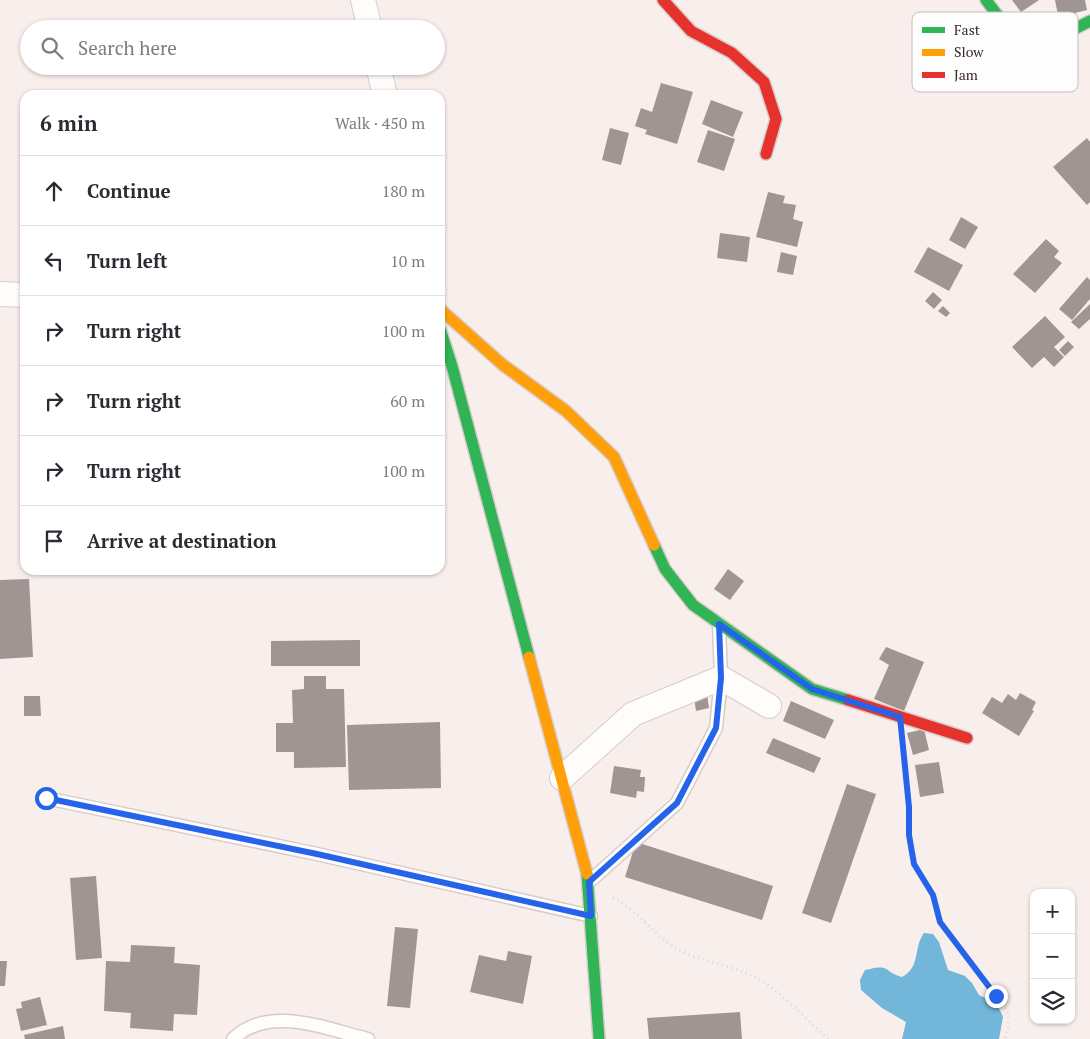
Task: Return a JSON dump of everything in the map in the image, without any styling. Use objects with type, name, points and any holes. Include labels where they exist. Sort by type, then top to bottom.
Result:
[{"type":"street","points":[[363,0],[368,20]]},
{"type":"street","points":[[663,0],[692,31],[732,53],[764,82],[776,119],[766,154]]},
{"type":"street","points":[[986,0],[995,12]]},
{"type":"street","points":[[1078,26],[1090,20]]},
{"type":"street","points":[[380,75],[384,90]]},
{"type":"street","points":[[0,294],[20,295]]},
{"type":"street","points":[[445,313],[503,365],[566,411],[614,457],[665,568],[693,605],[812,689],[967,738]]},
{"type":"street","points":[[446,364],[562,778],[589,885],[599,1039]]},
{"type":"street","points":[[562,778],[633,714],[721,678],[769,706]]},
{"type":"lane","points":[[589,885],[677,803],[716,728],[721,678],[719,624]]},
{"type":"lane","points":[[46,798],[317,854],[591,916]]},
{"type":"lane","points":[[232,1039],[240,1032],[261,1024],[292,1020],[368,1039]]},
{"type":"path","points":[[900,717],[909,807],[909,835],[914,864],[933,895],[940,922],[1008,1012],[1008,1029],[1005,1039]]},
{"type":"path","points":[[589,885],[626,904],[659,937],[680,950],[748,974],[762,981],[828,1039]]},
{"type":"water","points":[[924,933],[933,934],[939,942],[948,970],[965,976],[979,995],[997,1004],[1003,1017],[999,1039],[902,1039],[906,1022],[882,1008],[861,990],[860,980],[865,970],[879,967],[902,977],[908,973],[914,963]]},
{"type":"building","points":[[1012,0],[1039,0],[1021,12]]},
{"type":"building","points":[[1055,0],[1085,0],[1087,10],[1078,12],[1057,12]]},
{"type":"building","points":[[661,83],[693,92],[677,144],[645,134],[647,130],[635,126],[641,108],[652,112]]},
{"type":"building","points":[[711,100],[743,112],[733,137],[702,124]]},
{"type":"building","points":[[610,128],[629,133],[621,165],[602,160]]},
{"type":"building","points":[[708,130],[735,139],[724,171],[697,162]]},
{"type":"building","points":[[1087,138],[1090,142],[1090,202],[1087,205],[1053,167]]},
{"type":"building","points":[[768,192],[785,196],[783,203],[796,205],[793,219],[803,222],[797,247],[756,237]]},
{"type":"building","points":[[961,217],[978,227],[965,249],[949,240]]},
{"type":"building","points":[[720,233],[750,237],[747,262],[717,258]]},
{"type":"building","points":[[1046,239],[1059,251],[1054,257],[1062,263],[1035,293],[1013,274]]},
{"type":"building","points":[[928,247],[963,265],[949,291],[914,272]]},
{"type":"building","points":[[781,252],[797,256],[793,275],[777,272]]},
{"type":"building","points":[[1087,277],[1090,280],[1090,299],[1072,320],[1059,309]]},
{"type":"building","points":[[933,292],[942,300],[934,309],[925,301]]},
{"type":"building","points":[[1090,304],[1090,319],[1079,329],[1071,322]]},
{"type":"building","points":[[943,306],[950,313],[946,317],[938,311]]},
{"type":"building","points":[[1045,316],[1065,337],[1054,347],[1064,357],[1054,367],[1044,357],[1032,368],[1012,347]]},
{"type":"building","points":[[1068,341],[1074,347],[1065,356],[1059,350]]},
{"type":"building","points":[[728,569],[744,581],[730,600],[714,589]]},
{"type":"building","points":[[29,579],[33,657],[0,659],[0,580]]},
{"type":"building","points":[[360,640],[360,666],[271,666],[271,641]]},
{"type":"building","points":[[886,647],[924,662],[904,711],[874,699],[889,665],[879,659]]},
{"type":"building","points":[[304,676],[326,676],[326,689],[344,689],[346,767],[294,768],[294,752],[276,752],[276,723],[293,723],[292,690],[304,689]]},
{"type":"building","points":[[1020,693],[1036,702],[1032,710],[1034,711],[1019,736],[982,713],[992,697],[1002,703],[1008,694],[1016,700]]},
{"type":"building","points":[[707,694],[709,708],[696,711],[694,697]]},
{"type":"building","points":[[24,696],[40,696],[41,716],[24,716]]},
{"type":"building","points":[[791,701],[834,720],[825,739],[783,721]]},
{"type":"building","points":[[440,722],[441,788],[349,790],[347,725]]},
{"type":"building","points":[[924,729],[929,750],[913,755],[907,733]]},
{"type":"building","points":[[773,738],[821,758],[814,773],[766,753]]},
{"type":"building","points":[[939,762],[944,793],[920,797],[915,765]]},
{"type":"building","points":[[614,766],[641,770],[640,777],[645,777],[644,792],[637,791],[636,798],[610,793]]},
{"type":"building","points":[[847,784],[876,794],[831,923],[802,913]]},
{"type":"building","points":[[636,842],[773,886],[762,920],[625,877]]},
{"type":"building","points":[[96,876],[102,958],[76,960],[70,878]]},
{"type":"building","points":[[395,927],[418,929],[410,1008],[387,1006]]},
{"type":"building","points":[[131,945],[175,947],[174,963],[200,965],[197,1015],[174,1014],[173,1031],[130,1028],[131,1013],[104,1011],[106,961],[130,962]]},
{"type":"building","points":[[508,951],[532,956],[523,1004],[470,992],[479,955],[506,961]]},
{"type":"building","points":[[0,961],[7,961],[5,986],[0,986]]},
{"type":"building","points":[[40,997],[47,1025],[21,1031],[16,1009],[22,1008],[21,1002]]},
{"type":"building","points":[[740,1012],[742,1039],[649,1039],[647,1018]]},
{"type":"building","points":[[63,1026],[65,1039],[25,1039],[24,1035]]},
{"type":"traffic: fast","points":[[986,0],[995,12]]},
{"type":"traffic: fast","points":[[1078,27],[1090,21]]},
{"type":"traffic: fast","points":[[445,344],[529,657]]},
{"type":"traffic: fast","points":[[654,545],[665,569],[693,605],[812,689],[848,700]]},
{"type":"traffic: fast","points":[[587,874],[599,1039]]},
{"type":"traffic: slow","points":[[445,313],[503,365],[566,411],[614,457],[654,545]]},
{"type":"traffic: slow","points":[[529,657],[587,874]]},
{"type":"traffic: jam","points":[[663,0],[691,31],[732,53],[764,82],[776,119],[766,154]]},
{"type":"traffic: jam","points":[[848,700],[967,738]]},
{"type":"route","points":[[46,798],[317,854],[591,916],[589,882],[677,803],[716,728],[721,678],[719,624],[812,689],[900,717],[909,807],[909,835],[914,864],[933,895],[940,922],[996,996]]}]
